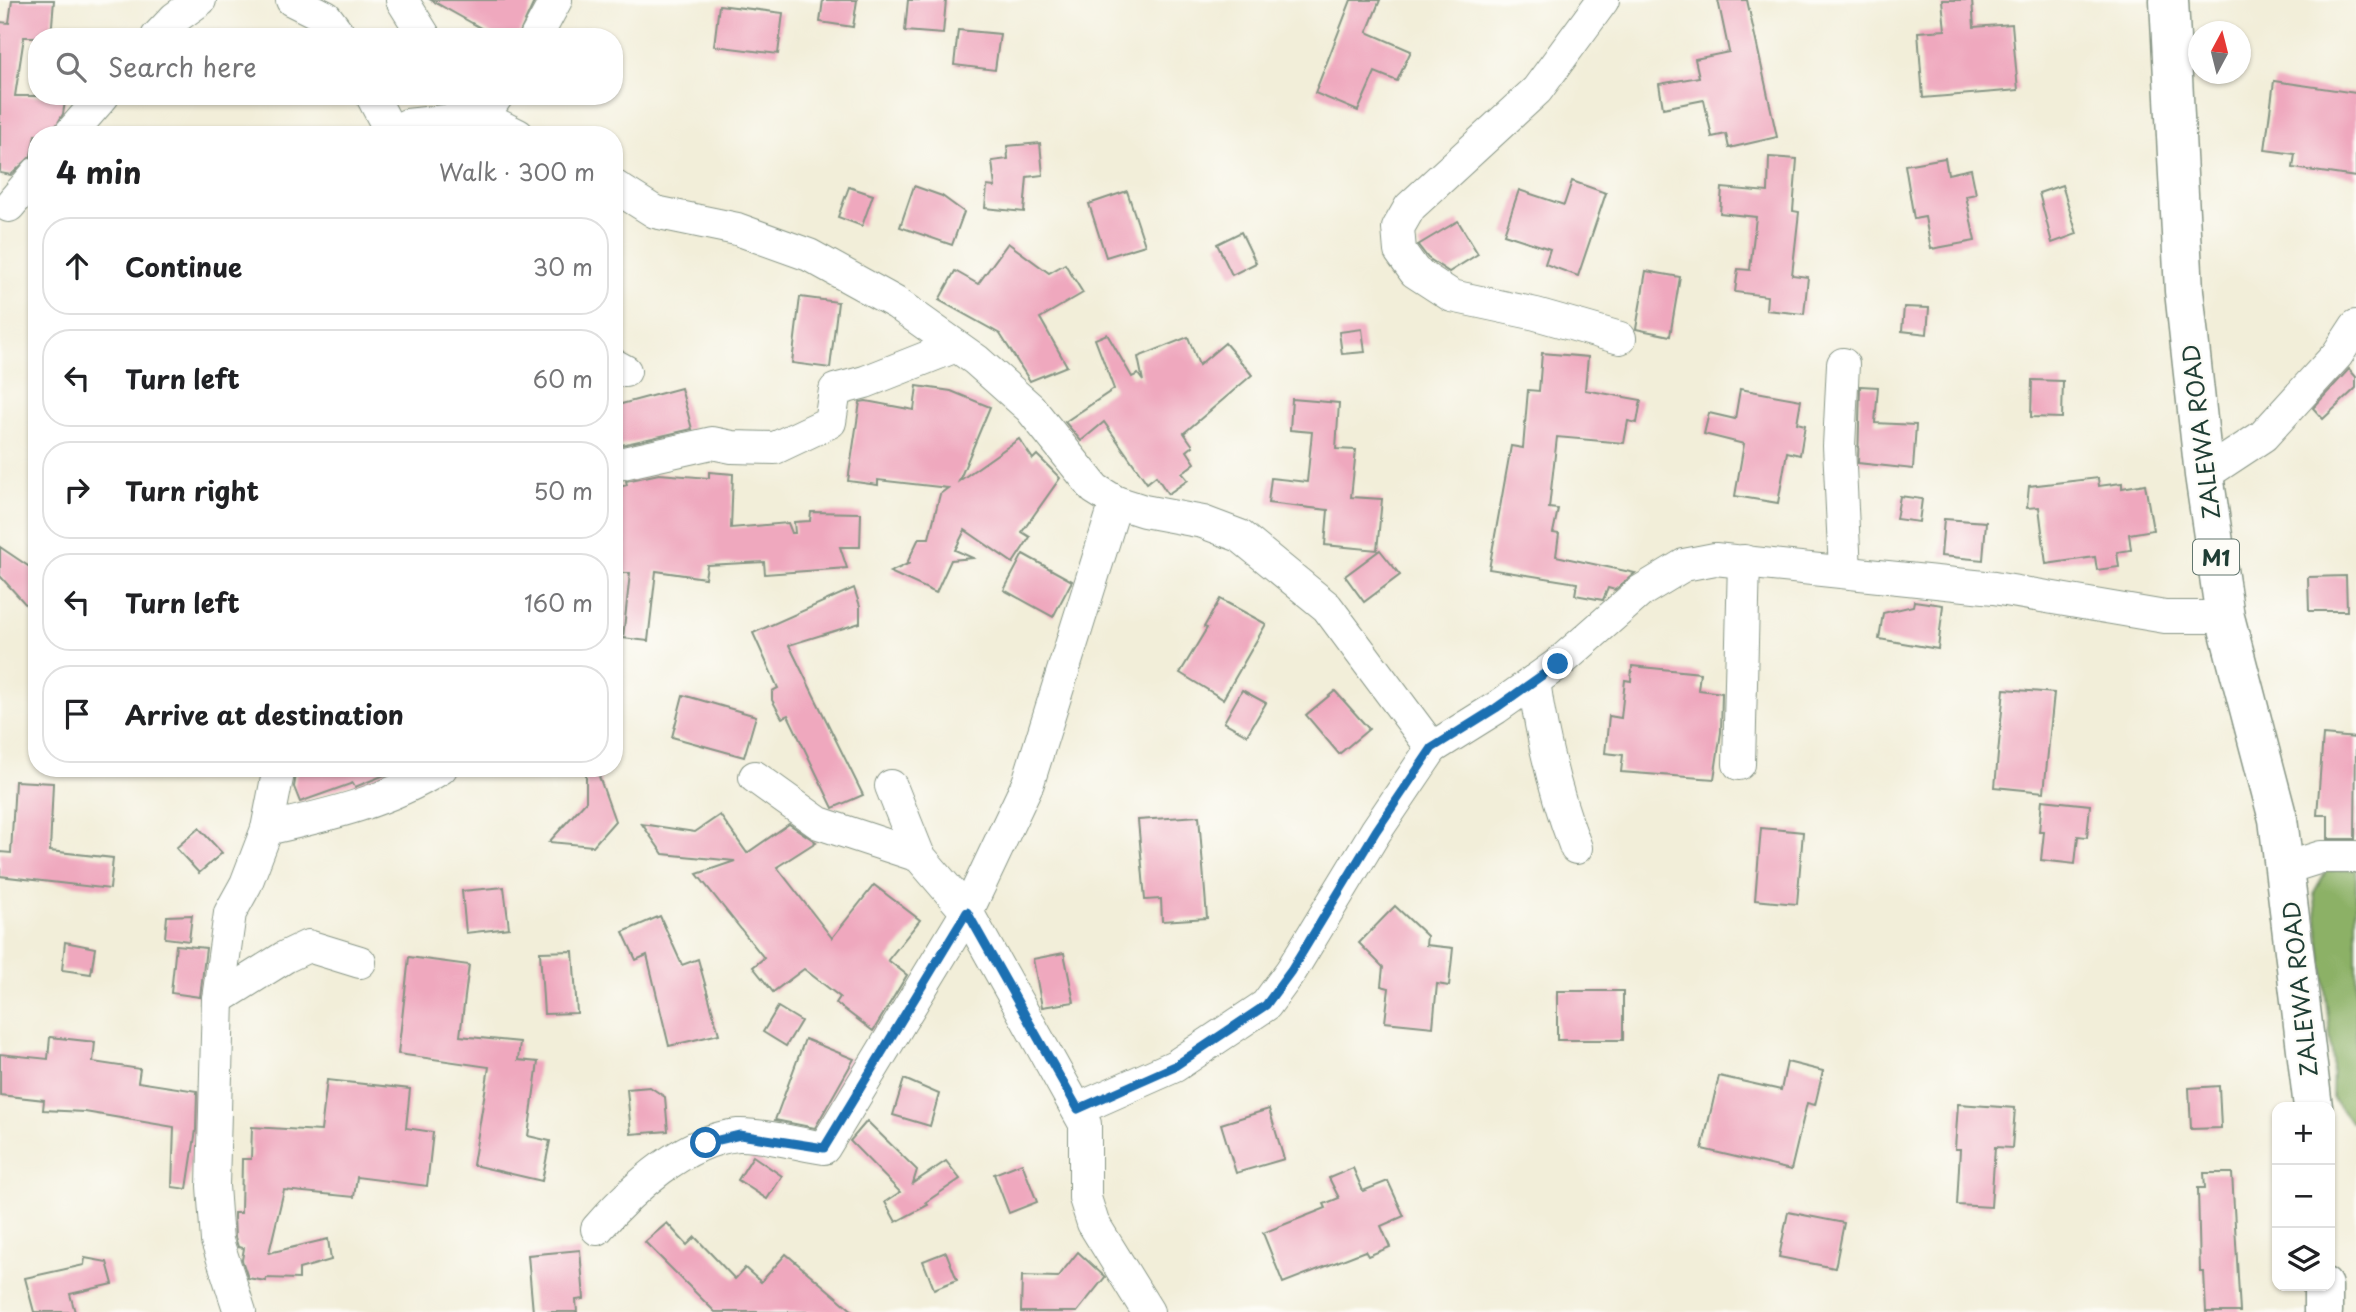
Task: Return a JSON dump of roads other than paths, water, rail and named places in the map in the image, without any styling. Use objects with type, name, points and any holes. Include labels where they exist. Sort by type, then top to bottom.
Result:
[{"type":"highway","name":"ZALEWA ROAD","points":[[2169,0],[2184,291],[2204,475],[2225,617],[2278,819],[2312,1102]]},
{"type":"highway","points":[[2323,1291],[2323,1312]]},
{"type":"street","points":[[166,28],[200,0]]},
{"type":"street","points":[[292,0],[326,17],[334,28]]},
{"type":"street","points":[[402,0],[419,28]]},
{"type":"street","points":[[541,28],[556,0]]},
{"type":"street","points":[[1603,0],[1537,90],[1410,207],[1398,228],[1400,251],[1415,272],[1452,296],[1535,314],[1620,338]]},
{"type":"street","points":[[77,126],[95,105]]},
{"type":"street","points":[[376,105],[386,126]]},
{"type":"street","points":[[405,126],[474,105]]},
{"type":"street","points":[[483,105],[508,126]]},
{"type":"street","points":[[9,206],[28,184]]},
{"type":"street","points":[[623,192],[655,212],[737,229],[809,255],[896,303],[956,346],[1030,408],[1095,489],[1116,502],[1144,511],[1203,522],[1240,536],[1327,607],[1432,748]]},
{"type":"street","points":[[2204,475],[2263,436],[2337,355],[2356,326]]},
{"type":"street","points":[[623,463],[712,443],[732,447],[775,448],[830,422],[835,390],[865,382],[956,346]]},
{"type":"street","points":[[1843,364],[1839,446],[1845,570]]},
{"type":"street","points":[[597,1229],[639,1184],[706,1143],[740,1135],[824,1148],[967,912],[1028,783],[1116,502]]},
{"type":"street","points":[[1078,1109],[1175,1066],[1266,1005],[1291,971],[1376,831],[1432,748],[1534,681],[1600,629],[1641,591],[1684,565],[1715,559],[1845,570],[1994,588],[2122,612],[2165,617],[2225,617]]},
{"type":"street","points":[[1739,764],[1744,561]]},
{"type":"street","points":[[1534,681],[1541,737],[1551,777],[1576,848]]},
{"type":"street","points":[[755,776],[819,823],[919,856]]},
{"type":"street","points":[[240,1312],[217,1241],[212,1186],[218,999],[230,912],[246,884],[267,829],[277,777]]},
{"type":"street","points":[[267,829],[341,813],[384,798],[424,777]]},
{"type":"street","points":[[891,786],[919,856],[967,912],[1086,1124],[1085,1198],[1093,1223],[1148,1312]]},
{"type":"street","points":[[2286,868],[2321,857],[2356,857]]},
{"type":"street","points":[[218,999],[285,957],[309,946],[360,962]]}]
